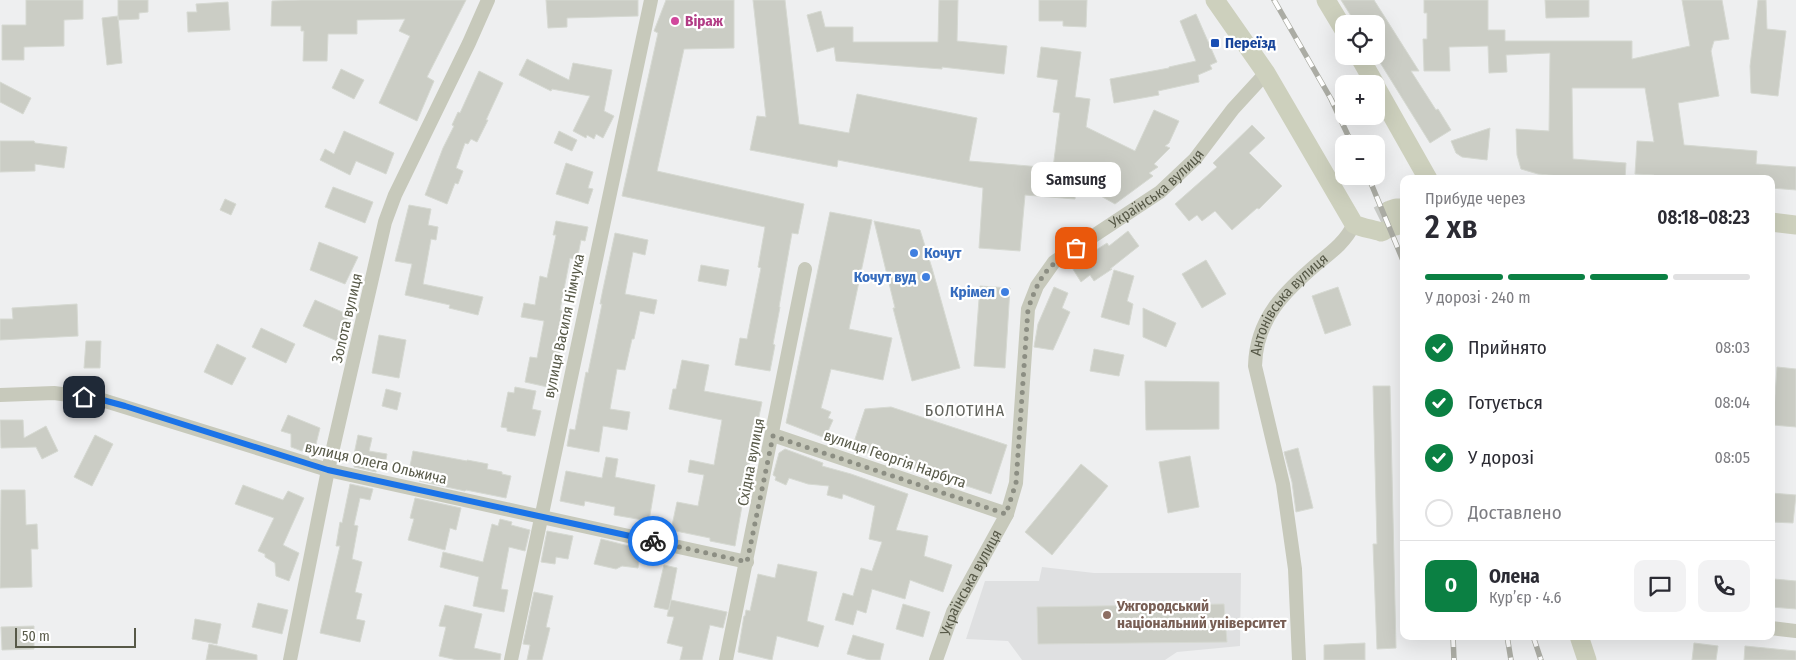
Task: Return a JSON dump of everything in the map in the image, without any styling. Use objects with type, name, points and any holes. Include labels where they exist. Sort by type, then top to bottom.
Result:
[{"type":"main road","points":[[1215,0],[1266,72]]},
{"type":"main road","points":[[1326,0],[1335,15]]},
{"type":"main road","name":"Антонівська вулиця","points":[[1266,72],[1385,221]]},
{"type":"main road","points":[[1385,103],[1426,175]]},
{"type":"main road","points":[[1775,222],[1796,225]]},
{"type":"main road","points":[[1580,640],[1587,660]]},
{"type":"street","name":"Золота вулиця","points":[[290,660],[328,470],[385,222],[395,195],[470,43],[488,0]]},
{"type":"street","name":"вулиця Василя Німчука","points":[[510,660],[651,0]]},
{"type":"street","name":"Українська вулиця","points":[[936,660],[953,612],[1006,514],[1016,483],[1028,309],[1037,286],[1054,262],[1160,192],[1176,178],[1195,159],[1266,72]]},
{"type":"street","name":"Антонівська вулиця","points":[[1299,660],[1295,569],[1283,484],[1255,366],[1256,350],[1263,326],[1271,311],[1295,283],[1338,247],[1348,236],[1385,221]]},
{"type":"street","name":"Східна вулиця","points":[[726,660],[773,436],[805,269]]},
{"type":"street","name":"вулиця Олега Ольжича","points":[[0,394],[54,393],[99,399],[328,470],[747,562]]},
{"type":"street","name":"вулиця Георгія Нарбута","points":[[773,436],[1006,514]]},
{"type":"street","points":[[1775,628],[1796,631]]},
{"type":"shaded area","name":"Ужгородський національний університет","points":[[1042,567],[1094,573],[1241,573],[1240,646],[1177,652],[1165,660],[1022,660],[1008,641],[966,639],[985,581],[1039,581]]},
{"type":"building","points":[[26,0],[83,0],[83,19],[64,20],[64,46],[24,47],[24,60],[2,60],[2,25],[26,25]]},
{"type":"building","points":[[118,0],[148,0],[148,12],[139,13],[139,19],[118,20]]},
{"type":"building","points":[[466,0],[427,77],[434,81],[417,121],[379,103],[410,36],[399,31],[405,19],[357,20],[357,34],[328,34],[327,61],[303,61],[304,31],[301,31],[301,26],[271,26],[272,1]]},
{"type":"building","points":[[546,0],[638,0],[638,16],[567,18],[567,27],[548,28]]},
{"type":"building","points":[[666,0],[734,0],[734,48],[684,49],[657,171],[804,204],[798,234],[792,233],[770,371],[735,365],[740,338],[747,339],[761,268],[758,267],[765,227],[622,196],[658,33],[654,31]]},
{"type":"building","points":[[753,0],[785,0],[799,124],[849,133],[857,94],[977,118],[969,161],[1053,168],[1060,113],[1053,112],[1058,80],[1037,77],[1041,47],[1081,52],[1075,97],[1090,99],[1086,127],[1135,151],[1154,110],[1179,121],[1169,143],[1165,146],[1170,148],[1154,164],[1158,167],[1149,173],[1153,176],[1115,204],[1076,182],[1075,199],[1025,195],[1020,251],[979,248],[983,188],[838,160],[837,167],[750,150],[757,116],[766,117]]},
{"type":"building","points":[[939,0],[958,0],[957,41],[1007,46],[1004,74],[942,67],[942,69],[836,61],[834,47],[817,52],[807,15],[821,11],[825,27],[853,27],[853,42],[938,42]]},
{"type":"building","points":[[1039,0],[1087,0],[1086,27],[1063,26],[1063,21],[1039,21]]},
{"type":"building","points":[[1341,0],[1374,0],[1384,15],[1350,15]]},
{"type":"building","points":[[1424,0],[1488,0],[1488,30],[1505,30],[1505,41],[1632,41],[1632,59],[1690,46],[1682,0],[1722,0],[1729,39],[1714,41],[1711,51],[1719,96],[1678,103],[1684,145],[1757,151],[1756,164],[1796,167],[1796,190],[1775,188],[1775,175],[1635,174],[1637,141],[1654,142],[1645,88],[1572,88],[1573,159],[1626,163],[1625,175],[1549,175],[1521,169],[1517,155],[1516,129],[1549,131],[1550,53],[1506,55],[1507,72],[1489,73],[1488,46],[1449,47],[1450,71],[1424,71],[1423,39],[1427,39],[1427,13],[1424,13]]},
{"type":"building","points":[[1545,0],[1589,0],[1589,17],[1546,18]]},
{"type":"building","points":[[1758,0],[1766,0],[1767,29],[1786,31],[1778,96],[1751,93],[1750,66]]},
{"type":"building","points":[[228,2],[230,30],[188,32],[187,12],[197,12],[196,4]]},
{"type":"building","points":[[1196,14],[1217,62],[1210,65],[1212,69],[1198,75],[1199,82],[1158,91],[1159,95],[1114,103],[1110,79],[1196,61],[1180,21]]},
{"type":"building","points":[[118,16],[122,63],[107,65],[102,18]]},
{"type":"building","points":[[1385,17],[1419,71],[1411,71],[1451,130],[1430,143],[1382,65],[1385,65]]},
{"type":"building","points":[[527,59],[569,80],[573,63],[612,70],[604,111],[614,116],[603,138],[596,134],[594,139],[587,135],[586,138],[573,131],[590,96],[552,89],[551,91],[519,75]]},
{"type":"building","points":[[341,69],[364,80],[354,99],[332,88]]},
{"type":"building","points":[[479,71],[503,83],[477,142],[471,139],[468,144],[465,143],[456,168],[463,171],[458,184],[455,183],[447,204],[425,195],[443,148],[454,126],[452,125],[458,112],[460,113]]},
{"type":"building","points":[[0,82],[31,98],[23,114],[0,102]]},
{"type":"building","points":[[1252,125],[1265,138],[1249,153],[1282,186],[1259,209],[1257,208],[1232,230],[1215,211],[1202,221],[1197,215],[1189,221],[1175,204],[1217,167],[1213,163]]},
{"type":"building","points":[[1490,128],[1487,160],[1462,157],[1456,153],[1451,141]]},
{"type":"building","points":[[344,131],[394,153],[386,174],[356,161],[350,175],[320,160],[325,149],[334,154]]},
{"type":"building","points":[[559,131],[577,140],[572,151],[554,143]]},
{"type":"building","points":[[0,141],[34,141],[35,143],[67,147],[64,168],[35,164],[35,171],[0,172]]},
{"type":"building","points":[[566,163],[593,172],[588,188],[593,189],[588,204],[556,194]]},
{"type":"building","points":[[333,187],[373,202],[365,223],[325,207]]},
{"type":"building","points":[[225,199],[236,204],[231,215],[220,210]]},
{"type":"building","points":[[409,205],[431,209],[428,225],[438,227],[436,240],[431,239],[423,284],[483,297],[478,315],[449,308],[450,305],[405,295],[412,264],[395,261]]},
{"type":"building","points":[[830,212],[872,220],[849,329],[892,338],[883,380],[831,369],[821,408],[831,412],[828,418],[833,420],[825,438],[786,423]]},
{"type":"building","points":[[556,221],[588,227],[585,241],[581,240],[577,260],[570,258],[560,310],[572,312],[569,326],[566,326],[552,388],[525,382],[530,357],[537,358],[544,321],[521,317],[524,303],[535,305],[540,276],[547,278],[556,235],[553,235]]},
{"type":"building","points":[[874,221],[920,230],[960,368],[912,381],[893,308],[895,308]]},
{"type":"building","points":[[1128,231],[1139,246],[1110,269],[1112,269],[1094,281],[1090,275],[1081,282],[1071,266],[1107,243],[1109,246]]},
{"type":"building","points":[[615,233],[648,240],[645,255],[633,252],[625,294],[657,300],[654,314],[640,311],[625,370],[617,369],[610,409],[630,412],[627,430],[603,426],[599,452],[567,446],[570,429],[575,430],[586,372],[588,373]]},
{"type":"building","points":[[319,242],[358,257],[345,284],[310,270]]},
{"type":"building","points":[[1206,260],[1226,294],[1202,308],[1182,274]]},
{"type":"building","points":[[701,265],[729,270],[726,286],[698,281]]},
{"type":"building","points":[[1114,270],[1134,276],[1127,301],[1133,304],[1129,325],[1101,317]]},
{"type":"building","points":[[980,286],[1010,288],[1005,368],[974,366]]},
{"type":"building","points":[[1054,287],[1068,293],[1062,308],[1070,312],[1053,350],[1034,347],[1038,324]]},
{"type":"building","points":[[1338,287],[1351,325],[1325,334],[1312,296]]},
{"type":"building","points":[[315,300],[349,315],[337,341],[303,326]]},
{"type":"building","points":[[77,304],[78,336],[0,340],[0,319],[13,319],[12,308]]},
{"type":"building","points":[[1143,308],[1176,323],[1166,347],[1143,337]]},
{"type":"building","points":[[261,328],[295,344],[286,363],[252,347]]},
{"type":"building","points":[[379,335],[406,340],[399,378],[372,373]]},
{"type":"building","points":[[86,341],[101,341],[100,368],[84,368]]},
{"type":"building","points":[[217,344],[246,358],[232,385],[204,372]]},
{"type":"building","points":[[1094,349],[1124,355],[1119,376],[1090,371]]},
{"type":"building","points":[[682,360],[709,365],[704,391],[762,402],[748,460],[750,460],[735,546],[710,541],[710,538],[671,530],[677,502],[698,506],[704,475],[688,472],[690,460],[714,465],[722,420],[669,409],[673,389],[676,389]]},
{"type":"building","points":[[1777,367],[1796,369],[1796,427],[1775,425]]},
{"type":"building","points":[[1145,381],[1219,382],[1219,429],[1146,430]]},
{"type":"building","points":[[1373,386],[1390,386],[1396,648],[1377,649],[1373,544],[1377,544]]},
{"type":"building","points":[[515,387],[536,391],[532,409],[541,411],[535,436],[507,431],[507,428],[501,427],[508,392],[514,393]]},
{"type":"building","points":[[386,389],[401,393],[397,410],[382,406]]},
{"type":"building","points":[[891,407],[1007,445],[991,494],[852,448],[865,409]]},
{"type":"building","points":[[288,415],[320,428],[315,448],[304,446],[302,451],[291,447],[291,434],[281,431]]},
{"type":"building","points":[[0,420],[23,420],[24,438],[46,426],[58,451],[42,459],[36,447],[1,448]]},
{"type":"building","points":[[95,435],[113,444],[92,486],[74,477]]},
{"type":"building","points":[[358,435],[372,438],[369,451],[387,454],[384,470],[377,468],[376,472],[354,467],[354,464],[352,464]]},
{"type":"building","points":[[1298,448],[1313,508],[1296,512],[1292,482],[1284,452]]},
{"type":"building","points":[[785,449],[823,463],[822,466],[908,494],[896,530],[928,536],[924,556],[952,565],[943,592],[910,580],[905,599],[872,589],[866,613],[857,610],[853,625],[835,620],[843,593],[853,596],[861,568],[872,571],[882,542],[869,539],[875,506],[843,494],[842,499],[827,495],[829,486],[808,484],[789,478],[786,485],[775,480],[776,477],[773,475],[779,453]]},
{"type":"building","points":[[413,451],[488,464],[487,469],[511,476],[506,498],[419,481],[420,479],[408,476]]},
{"type":"building","points":[[1190,456],[1199,507],[1168,513],[1159,462]]},
{"type":"building","points":[[606,457],[618,459],[615,477],[655,485],[649,521],[614,515],[615,507],[585,501],[584,506],[560,501],[566,471],[602,478]]},
{"type":"building","points":[[1081,464],[1108,486],[1052,555],[1025,532]]},
{"type":"building","points":[[350,484],[373,489],[370,500],[360,498],[354,525],[358,526],[352,559],[362,562],[355,592],[362,594],[356,619],[365,621],[360,642],[320,633],[340,546],[336,546]]},
{"type":"building","points":[[243,485],[283,500],[288,491],[304,498],[283,545],[299,553],[289,581],[276,576],[275,563],[265,557],[265,554],[258,551],[274,518],[235,504]]},
{"type":"building","points":[[1,490],[25,490],[26,525],[37,524],[38,549],[31,549],[32,587],[0,588]]},
{"type":"building","points":[[1775,493],[1796,495],[1793,523],[1775,522]]},
{"type":"building","points":[[415,498],[461,508],[456,530],[450,528],[445,550],[408,540],[414,519],[410,518]]},
{"type":"building","points":[[500,519],[512,522],[511,525],[530,530],[525,551],[509,547],[501,589],[508,590],[504,612],[473,606],[479,577],[440,567],[443,552],[483,562],[492,524],[498,526]]},
{"type":"building","points":[[547,531],[573,536],[568,559],[556,557],[555,564],[541,562]]},
{"type":"building","points":[[601,539],[641,549],[638,568],[622,566],[616,569],[594,564]]},
{"type":"building","points":[[778,564],[817,572],[807,621],[824,626],[818,647],[777,636],[772,660],[738,652],[744,616],[746,610],[750,611],[758,574],[775,578]]},
{"type":"building","points":[[664,565],[677,568],[669,610],[654,607]]},
{"type":"building","points":[[1775,579],[1796,581],[1796,609],[1775,607]]},
{"type":"building","points":[[534,592],[553,596],[546,627],[550,628],[542,660],[527,660],[530,645],[523,644]]},
{"type":"building","points":[[671,600],[727,612],[723,628],[710,625],[702,660],[680,660],[683,647],[667,643],[674,617],[667,616]]},
{"type":"building","points":[[258,603],[288,610],[282,634],[252,627]]},
{"type":"building","points":[[903,604],[930,612],[923,637],[896,629]]},
{"type":"building","points":[[1224,604],[1227,642],[1038,644],[1037,607]]},
{"type":"building","points":[[445,605],[482,614],[474,648],[501,654],[500,660],[457,660],[439,656],[446,627],[439,626]]},
{"type":"building","points":[[195,619],[221,624],[217,644],[192,639]]},
{"type":"building","points":[[34,626],[34,649],[2,650],[1,627]]},
{"type":"building","points":[[853,635],[884,644],[880,660],[869,660],[847,654]]},
{"type":"building","points":[[1365,643],[1365,660],[1324,660],[1324,645]]},
{"type":"building","points":[[1694,643],[1718,646],[1716,660],[1692,660]]},
{"type":"building","points":[[209,644],[257,655],[257,660],[206,660]]},
{"type":"building","points":[[1745,646],[1796,651],[1796,660],[1744,660]]},
{"type":"tunnel","points":[[1378,216],[1390,210]]},
{"type":"railway","points":[[1274,0],[1331,99],[1348,135]]},
{"type":"railway","points":[[1372,185],[1400,253]]},
{"type":"railway","points":[[1453,640],[1454,660]]},
{"type":"railway","points":[[1508,640],[1511,660]]},
{"type":"railway","points":[[1534,640],[1541,660]]},
{"type":"way so far","points":[[653,541],[747,562],[773,436],[1006,514],[1016,483],[1028,309],[1037,286],[1054,262],[1076,248]]},
{"type":"place","name":"Віраж","points":[[675,21]]},
{"type":"place","name":"Переїзд","points":[[1215,43]]},
{"type":"place","name":"Samsung","points":[[1076,248]]},
{"type":"place","name":"Кочут","points":[[914,253]]},
{"type":"place","name":"Кочут вуд","points":[[926,277]]},
{"type":"place","name":"Крімел","points":[[1005,292]]},
{"type":"place","name":"Ужгородський національний університет","points":[[1107,615]]},
{"type":"district","name":"БОЛОТИНА","points":[[965,410]]},
{"type":"route","points":[[84,397],[125,406],[328,470],[653,541]]}]
